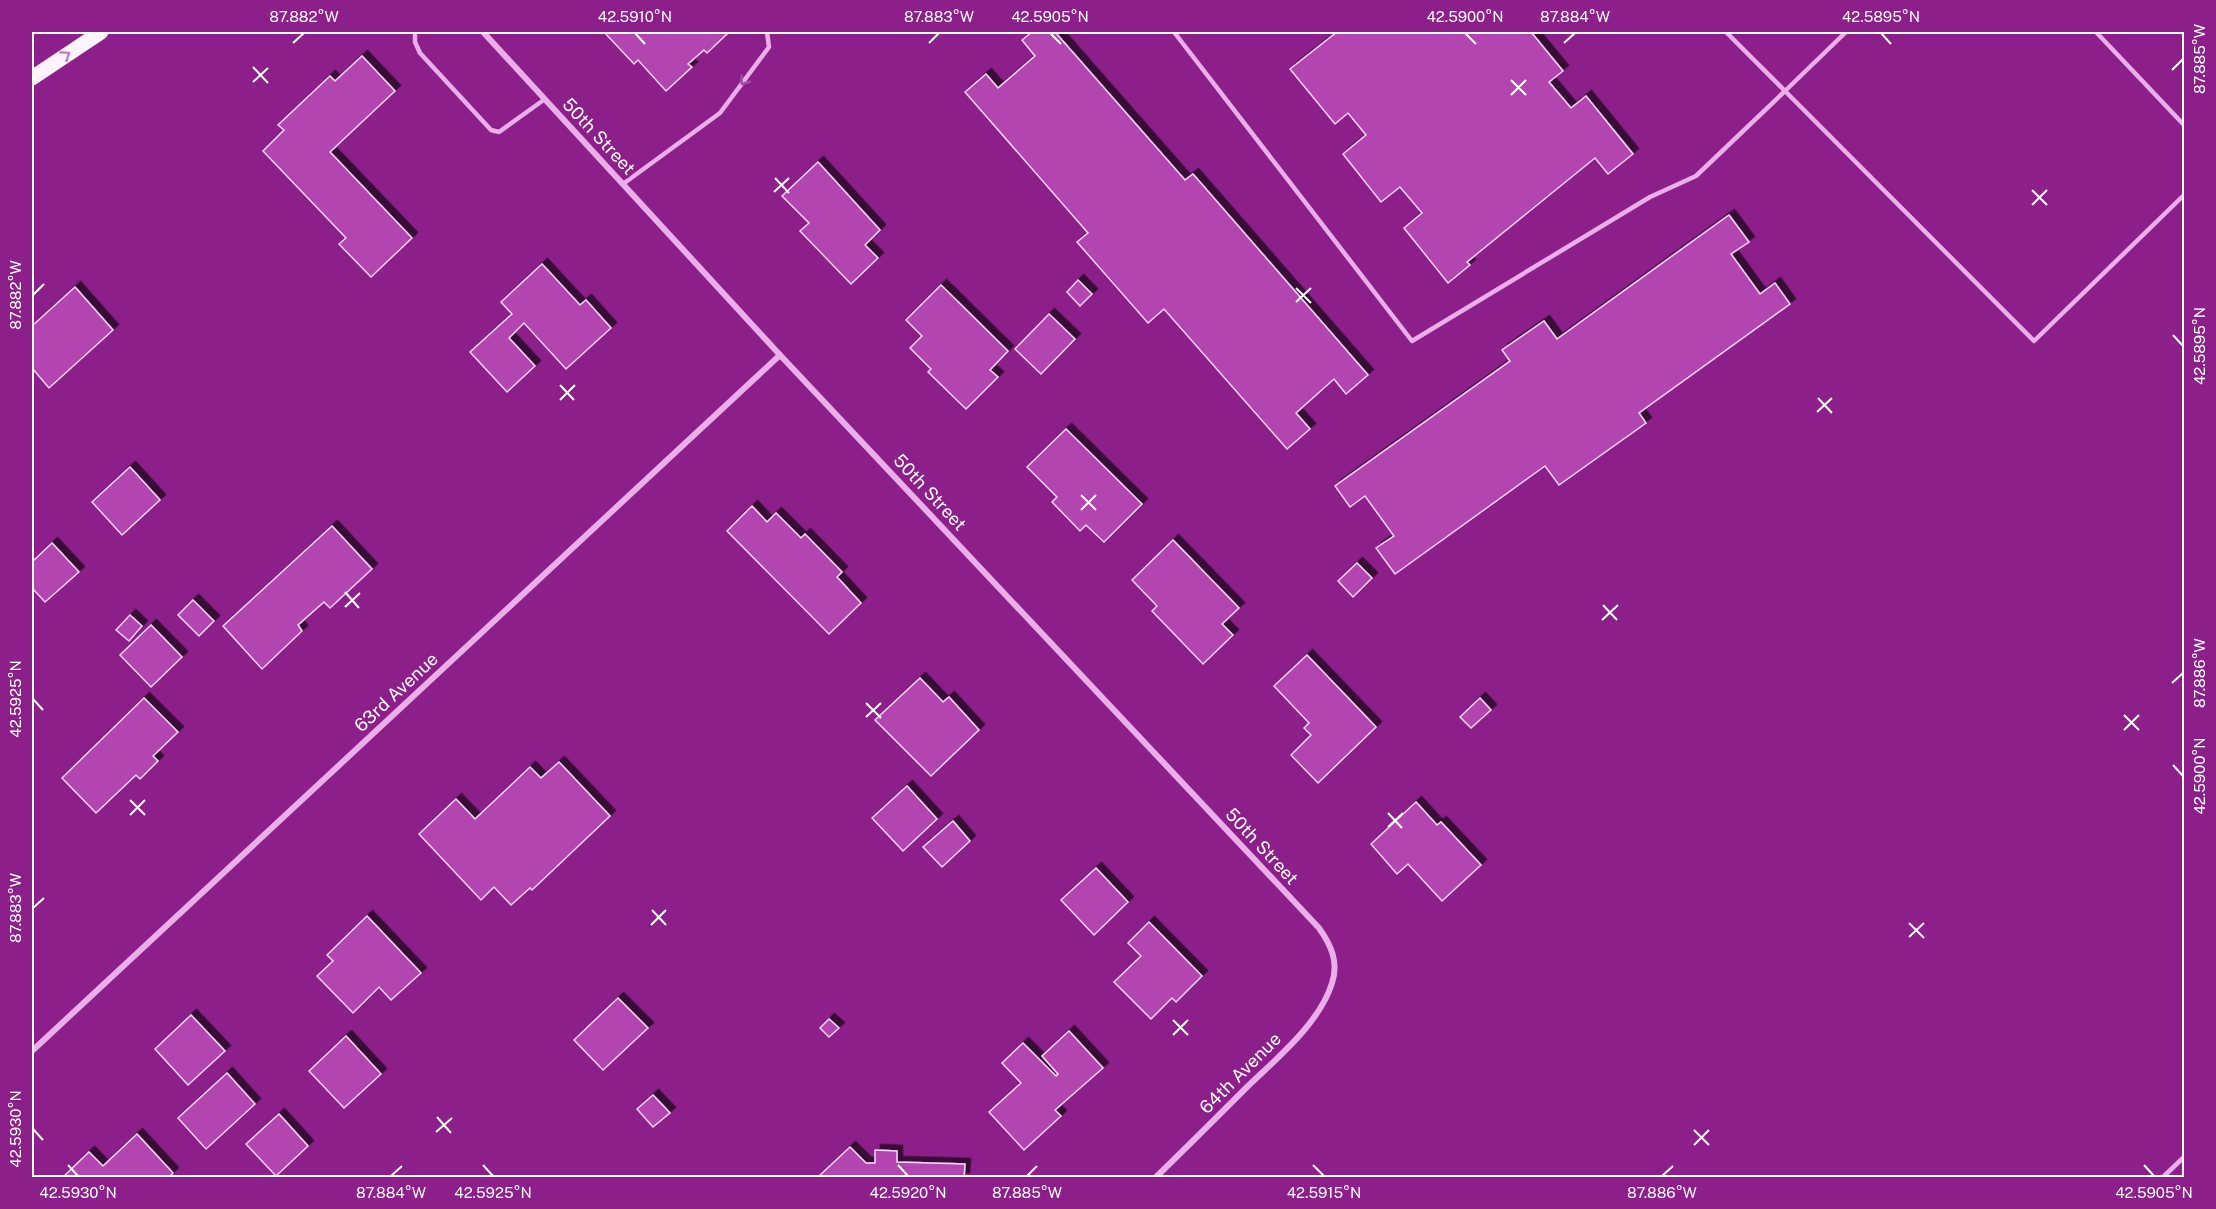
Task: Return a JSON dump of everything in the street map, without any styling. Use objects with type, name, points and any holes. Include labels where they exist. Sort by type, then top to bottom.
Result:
[{"type":"main road","points":[[32,78],[101,32]]},
{"type":"street","name":"50th Street","points":[[483,32],[780,355],[1319,928],[1330,944],[1335,962],[1333,980]]},
{"type":"street","name":"63rd Avenue","points":[[32,1051],[780,355]]},
{"type":"street","name":"64th Avenue","points":[[1155,1178],[1307,1025],[1327,997],[1333,980]]},
{"type":"lane","points":[[415,32],[415,42],[420,53],[491,130],[499,132],[545,99]]},
{"type":"lane","points":[[623,184],[720,113],[769,47],[767,32]]},
{"type":"lane","points":[[1174,32],[1412,341],[1650,197],[1696,176],[1846,32]]},
{"type":"lane","points":[[1726,32],[2034,340],[2184,195]]},
{"type":"lane","points":[[2096,32],[2184,125]]},
{"type":"lane","points":[[2162,1178],[2184,1157]]},
{"type":"building","points":[[604,32],[725,32],[727,34],[707,53],[704,50],[688,64],[692,67],[666,91],[638,60],[634,64]]},
{"type":"building","points":[[1032,32],[1055,32],[1185,180],[1193,174],[1368,375],[1346,394],[1334,379],[1296,413],[1310,429],[1287,449],[1164,309],[1148,323],[1077,242],[1088,233],[965,92],[986,74],[998,88],[1035,56],[1022,40]]},
{"type":"building","points":[[1337,32],[1531,32],[1563,71],[1549,82],[1571,108],[1586,96],[1633,154],[1608,174],[1595,158],[1467,262],[1470,265],[1448,283],[1404,228],[1422,213],[1400,187],[1381,202],[1343,154],[1366,135],[1348,113],[1335,124],[1290,69]]},
{"type":"building","points":[[362,56],[395,91],[330,152],[412,238],[371,277],[339,244],[346,238],[263,151],[284,130],[278,125],[330,76],[335,81]]},
{"type":"building","points":[[818,162],[880,230],[865,245],[878,258],[851,284],[800,231],[809,223],[782,196]]},
{"type":"building","points":[[1729,215],[1749,242],[1731,254],[1760,294],[1775,283],[1790,304],[1639,413],[1646,423],[1559,485],[1545,466],[1395,574],[1376,548],[1394,536],[1365,496],[1350,507],[1335,486],[1510,361],[1502,350],[1544,321],[1557,339]]},
{"type":"building","points":[[542,264],[580,305],[586,300],[611,328],[566,369],[524,323],[509,338],[535,366],[507,392],[470,352],[512,314],[501,302]]},
{"type":"building","points":[[1078,280],[1092,294],[1080,306],[1067,292]]},
{"type":"building","points":[[941,285],[1008,351],[990,370],[998,377],[966,409],[928,372],[931,369],[910,348],[922,336],[906,320]]},
{"type":"building","points":[[75,287],[113,330],[49,388],[32,368],[32,326]]},
{"type":"building","points":[[1049,314],[1075,339],[1041,374],[1015,349]]},
{"type":"building","points":[[1066,429],[1142,504],[1104,542],[1086,525],[1080,531],[1052,502],[1057,497],[1027,467]]},
{"type":"building","points":[[130,467],[160,500],[122,535],[92,502]]},
{"type":"building","points":[[752,506],[767,522],[776,513],[801,538],[805,534],[842,572],[837,577],[861,603],[829,634],[727,531]]},
{"type":"building","points":[[332,526],[372,569],[330,608],[324,602],[298,625],[302,631],[262,669],[223,626]]},
{"type":"building","points":[[1173,540],[1239,608],[1222,624],[1233,635],[1203,664],[1152,611],[1157,606],[1132,580]]},
{"type":"building","points":[[52,543],[79,572],[45,602],[32,588],[32,562]]},
{"type":"building","points":[[1357,563],[1372,578],[1353,597],[1338,581]]},
{"type":"building","points":[[193,600],[214,621],[199,636],[178,615]]},
{"type":"building","points":[[130,615],[142,626],[129,641],[116,630]]},
{"type":"building","points":[[151,625],[182,657],[151,687],[120,655]]},
{"type":"building","points":[[1307,655],[1376,727],[1318,783],[1291,755],[1311,735],[1304,728],[1309,723],[1274,686]]},
{"type":"building","points":[[920,678],[943,702],[949,697],[979,730],[931,776],[875,720]]},
{"type":"building","points":[[144,698],[178,732],[153,756],[158,761],[140,779],[136,775],[96,813],[62,778]]},
{"type":"building","points":[[1480,698],[1491,710],[1471,728],[1460,717]]},
{"type":"building","points":[[559,762],[610,816],[532,890],[530,888],[511,905],[494,887],[481,900],[419,834],[456,799],[475,819],[530,767],[541,778]]},
{"type":"building","points":[[907,786],[937,819],[903,851],[872,818]]},
{"type":"building","points":[[1416,802],[1437,825],[1441,822],[1481,865],[1442,901],[1408,864],[1397,874],[1371,844]]},
{"type":"building","points":[[953,821],[970,841],[942,867],[923,847]]},
{"type":"building","points":[[1096,868],[1128,902],[1094,935],[1061,900]]},
{"type":"building","points":[[367,916],[421,973],[391,1000],[379,987],[353,1013],[317,976],[333,961],[327,955]]},
{"type":"building","points":[[1149,922],[1202,976],[1176,1002],[1172,998],[1151,1019],[1114,982],[1141,956],[1128,943]]},
{"type":"building","points":[[618,998],[648,1028],[603,1070],[574,1040]]},
{"type":"building","points":[[191,1015],[225,1051],[188,1085],[155,1049]]},
{"type":"building","points":[[829,1019],[839,1028],[829,1037],[820,1028]]},
{"type":"building","points":[[1069,1031],[1103,1068],[1055,1110],[1061,1116],[1024,1150],[989,1112],[1021,1083],[1002,1063],[1023,1043],[1056,1076],[1058,1074],[1042,1056]]},
{"type":"building","points":[[346,1036],[381,1074],[344,1108],[309,1071]]},
{"type":"building","points":[[227,1073],[255,1104],[206,1149],[178,1118]]},
{"type":"building","points":[[653,1095],[670,1113],[653,1127],[637,1109]]},
{"type":"building","points":[[279,1114],[308,1146],[276,1176],[246,1144]]},
{"type":"building","points":[[137,1134],[173,1173],[168,1178],[62,1178],[89,1152],[103,1166]]},
{"type":"building","points":[[850,1147],[866,1163],[875,1163],[875,1150],[897,1151],[897,1162],[965,1164],[964,1178],[817,1178]]}]
